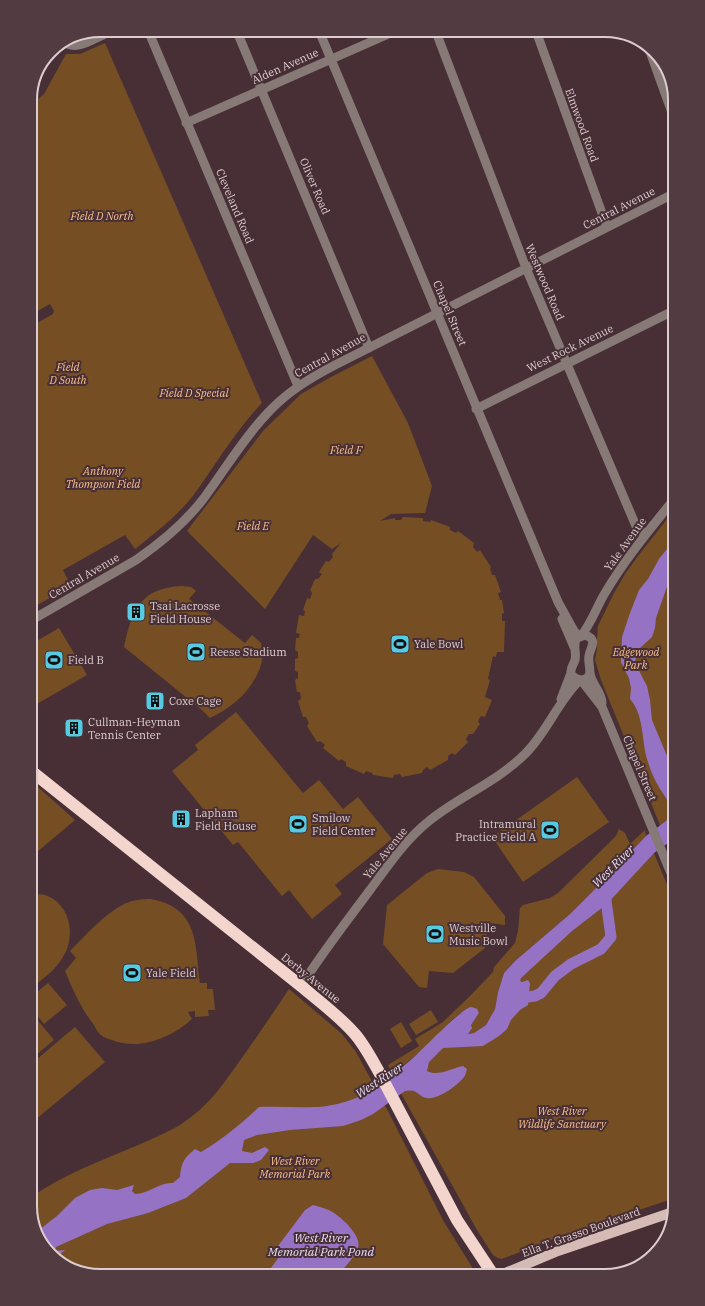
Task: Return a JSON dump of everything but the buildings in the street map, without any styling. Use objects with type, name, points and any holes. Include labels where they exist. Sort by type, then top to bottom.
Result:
[{"type":"highway","name":"Derby Avenue","points":[[37,776],[301,986],[334,1013],[354,1033],[367,1051],[379,1072],[457,1220],[489,1269]]},
{"type":"main road","name":"Ella T. Grasso Boulevard","points":[[515,1269],[558,1251],[667,1214]]},
{"type":"street","points":[[69,45],[76,46],[97,37]]},
{"type":"street","name":"Cleveland Road","points":[[151,37],[186,123],[298,386]]},
{"type":"street","name":"Oliver Road","points":[[239,37],[369,348]]},
{"type":"street","name":"Chapel Street","points":[[322,37],[558,602],[574,631],[580,636]]},
{"type":"street","name":"Alden Avenue","points":[[186,123],[382,37]]},
{"type":"street","name":"Westwood Road","points":[[438,37],[526,268],[636,526],[645,535]]},
{"type":"street","name":"Elmwood Road","points":[[538,37],[607,227]]},
{"type":"street","points":[[658,67],[668,97]]},
{"type":"street","name":"Central Avenue","points":[[37,617],[136,560],[153,549],[175,530],[204,498],[258,423],[276,404],[298,386],[437,313],[668,196]]},
{"type":"street","name":"West Rock Avenue","points":[[476,408],[668,313]]},
{"type":"street","name":"Yale Avenue","points":[[560,706],[562,693],[571,673],[576,656],[574,647],[576,640],[586,629],[614,579],[645,535],[668,507]]},
{"type":"street","name":"Chapel Street","points":[[558,602],[562,620],[574,647]]},
{"type":"street","name":"Yale Avenue","points":[[301,986],[408,840],[445,809],[487,784],[515,764],[534,745],[560,706],[581,680],[587,678],[590,673],[589,656],[593,646],[591,634],[598,606]]},
{"type":"street","points":[[580,636],[585,636],[591,639]]},
{"type":"street","name":"Chapel Street","points":[[571,673],[574,677],[581,680],[602,707],[668,866]]},
{"type":"street","name":"Chapel Street","points":[[590,673],[591,680],[602,698],[602,707]]},
{"type":"green space","points":[[105,43],[262,403],[234,437],[192,497],[165,524],[135,549],[125,535],[63,570],[71,586],[37,605],[37,323],[53,314],[54,311],[50,304],[37,311],[37,100],[44,94],[66,54],[80,54]]},
{"type":"green space","points":[[372,356],[408,423],[432,486],[425,513],[391,514],[380,521],[395,518],[395,520],[401,520],[403,517],[423,518],[423,521],[430,522],[431,520],[450,527],[450,530],[456,533],[458,531],[474,543],[473,547],[477,552],[480,550],[491,567],[490,569],[492,575],[495,575],[501,592],[498,593],[500,600],[502,600],[504,613],[502,614],[502,621],[505,621],[504,652],[497,652],[496,657],[493,656],[488,679],[490,680],[485,697],[492,700],[485,717],[481,716],[478,721],[480,724],[473,734],[469,734],[466,739],[468,742],[455,755],[452,753],[448,756],[448,760],[430,770],[427,767],[422,773],[402,777],[400,774],[394,775],[393,778],[373,775],[372,773],[366,771],[364,774],[346,766],[346,762],[341,759],[339,761],[323,748],[325,745],[320,741],[317,742],[307,726],[309,723],[306,717],[303,717],[298,701],[301,699],[300,692],[297,692],[295,680],[298,678],[298,672],[295,671],[295,659],[298,658],[298,652],[295,650],[296,638],[299,638],[300,634],[296,633],[299,615],[304,616],[305,611],[303,610],[307,598],[310,599],[312,593],[310,590],[315,579],[318,579],[322,574],[319,572],[326,561],[329,562],[333,557],[332,554],[341,543],[332,549],[313,535],[265,609],[187,531],[263,431],[301,394]]},
{"type":"green space","name":"Edgewood Park","points":[[668,518],[668,845],[601,680],[595,660],[598,626],[614,593],[638,556]]},
{"type":"green space","name":"Reese Stadium","points":[[182,586],[191,587],[196,591],[189,599],[245,643],[252,635],[261,643],[262,663],[253,682],[237,701],[225,710],[210,718],[124,647],[131,622],[140,603],[147,596],[156,591]]},
{"type":"green space","name":"Field B","points":[[59,628],[87,675],[37,704],[37,641]]},
{"type":"green space","name":"Smilow Field Center","points":[[236,712],[303,793],[319,780],[343,809],[358,797],[392,839],[335,885],[342,894],[312,919],[289,890],[282,896],[238,842],[233,845],[172,771],[198,750],[195,745]]},
{"type":"green space","name":"Intramural Practice Field A","points":[[577,777],[609,822],[523,882],[492,837]]},
{"type":"green space","points":[[37,786],[75,820],[37,852]]},
{"type":"green space","points":[[619,829],[625,833],[630,844],[645,830],[646,836],[570,914],[515,961],[504,973],[498,992],[495,1009],[486,1025],[474,1033],[468,1034],[471,1025],[479,1013],[471,1007],[465,1010],[454,1018],[420,1052],[392,1074],[388,1065],[419,1046],[415,1039],[443,1022],[493,972],[494,967],[515,943],[518,931],[520,908],[523,905],[550,898],[558,893],[616,836]]},
{"type":"green space","name":"West River Wildlife Sanctuary","points":[[651,846],[668,887],[668,1200],[558,1237],[502,1259],[493,1255],[477,1230],[397,1086],[434,1047],[477,1038],[497,1026],[516,977]]},
{"type":"green space","name":"Westville Music Bowl","points":[[438,869],[464,872],[474,877],[505,916],[505,925],[488,923],[485,948],[453,973],[429,971],[427,988],[419,987],[383,944],[387,905],[427,873]]},
{"type":"green space","points":[[37,894],[45,895],[54,899],[66,913],[69,922],[70,931],[67,949],[60,962],[37,983]]},
{"type":"green space","name":"Yale Field","points":[[151,899],[167,904],[178,910],[186,919],[192,930],[195,942],[200,983],[207,983],[207,989],[213,989],[215,1010],[208,1010],[209,1016],[195,1017],[195,1011],[188,1012],[192,1019],[184,1026],[165,1037],[154,1041],[133,1044],[122,1043],[105,1038],[98,1032],[81,1006],[65,971],[76,958],[70,951],[102,919],[127,903],[137,900]]},
{"type":"green space","points":[[48,983],[67,1005],[44,1024],[37,1016],[37,992]]},
{"type":"green space","name":"West River Memorial Park","points":[[289,989],[342,1034],[356,1052],[387,1109],[444,1222],[472,1267],[472,1269],[96,1269],[80,1266],[55,1251],[45,1237],[38,1218],[37,1193],[68,1175],[136,1146],[180,1125],[191,1118],[217,1092]]},
{"type":"green space","points":[[431,1010],[438,1022],[416,1035],[409,1024]]},
{"type":"green space","points":[[37,1019],[54,1040],[37,1054]]},
{"type":"green space","points":[[401,1022],[412,1041],[401,1048],[390,1029]]},
{"type":"green space","points":[[75,1027],[105,1062],[37,1118],[37,1059]]},
{"type":"water","points":[[668,548],[668,584],[656,618],[652,637],[640,648],[635,663],[647,686],[652,720],[668,758],[668,801],[657,784],[650,768],[638,713],[630,699],[631,688],[629,678],[621,662],[622,637],[630,613],[639,590],[648,579],[659,559]]},
{"type":"water","points":[[668,819],[668,843],[654,853],[607,904],[572,931],[521,978],[520,981],[522,982],[528,980],[530,983],[528,1005],[520,1010],[511,1020],[507,1029],[483,1046],[443,1048],[429,1062],[427,1071],[431,1073],[440,1073],[463,1066],[467,1069],[465,1075],[453,1088],[437,1097],[432,1098],[424,1097],[413,1091],[405,1091],[373,1114],[343,1126],[290,1130],[257,1135],[244,1140],[242,1151],[252,1153],[265,1147],[269,1150],[261,1160],[253,1163],[230,1163],[186,1198],[148,1213],[107,1224],[56,1247],[54,1250],[45,1237],[41,1228],[57,1216],[75,1198],[90,1190],[102,1188],[117,1190],[134,1185],[132,1191],[135,1194],[145,1192],[163,1184],[173,1183],[180,1177],[181,1168],[184,1161],[191,1152],[195,1149],[201,1152],[238,1126],[259,1107],[321,1107],[346,1102],[362,1096],[385,1081],[413,1058],[451,1021],[466,1009],[471,1007],[477,1009],[479,1013],[471,1025],[472,1028],[468,1034],[474,1033],[486,1025],[495,1009],[498,992],[504,973],[515,961],[570,914],[646,836]]},
{"type":"water","name":"West River Memorial Park Pond","points":[[313,1205],[327,1209],[342,1219],[355,1233],[358,1248],[343,1269],[270,1269],[281,1254],[278,1246],[305,1210]]},
{"type":"water","points":[[65,1250],[60,1255],[55,1251]]},
{"type":"waterway","points":[[514,999],[535,996],[541,993],[555,976],[571,964],[601,949],[611,937],[605,893]]},
{"type":"place","name":"Tsai Lacrosse Field House","points":[[136,612]]},
{"type":"place","name":"Yale Bowl","points":[[400,644]]},
{"type":"place","name":"Reese Stadium","points":[[196,652]]},
{"type":"place","name":"Field B","points":[[54,660]]},
{"type":"place","name":"Coxe Cage","points":[[155,701]]},
{"type":"place","name":"Cullman-Heyman Tennis Center","points":[[74,728]]},
{"type":"place","name":"Lapham Field House","points":[[181,819]]},
{"type":"place","name":"Smilow Field Center","points":[[298,824]]},
{"type":"place","name":"Intramural Practice Field A","points":[[550,830]]},
{"type":"place","name":"Westville Music Bowl","points":[[435,934]]},
{"type":"place","name":"Yale Field","points":[[132,973]]},
{"type":"park label","name":"Field D North","points":[[102,216]]},
{"type":"park label","name":"Field D South","points":[[68,373]]},
{"type":"park label","name":"Field D Special","points":[[194,393]]},
{"type":"park label","name":"Field F","points":[[346,450]]},
{"type":"park label","name":"Anthony Thompson Field","points":[[103,477]]},
{"type":"park label","name":"Field E","points":[[253,526]]},
{"type":"water label","name":"West River","points":[[613,866]]},
{"type":"water label","name":"West River","points":[[379,1080]]}]
